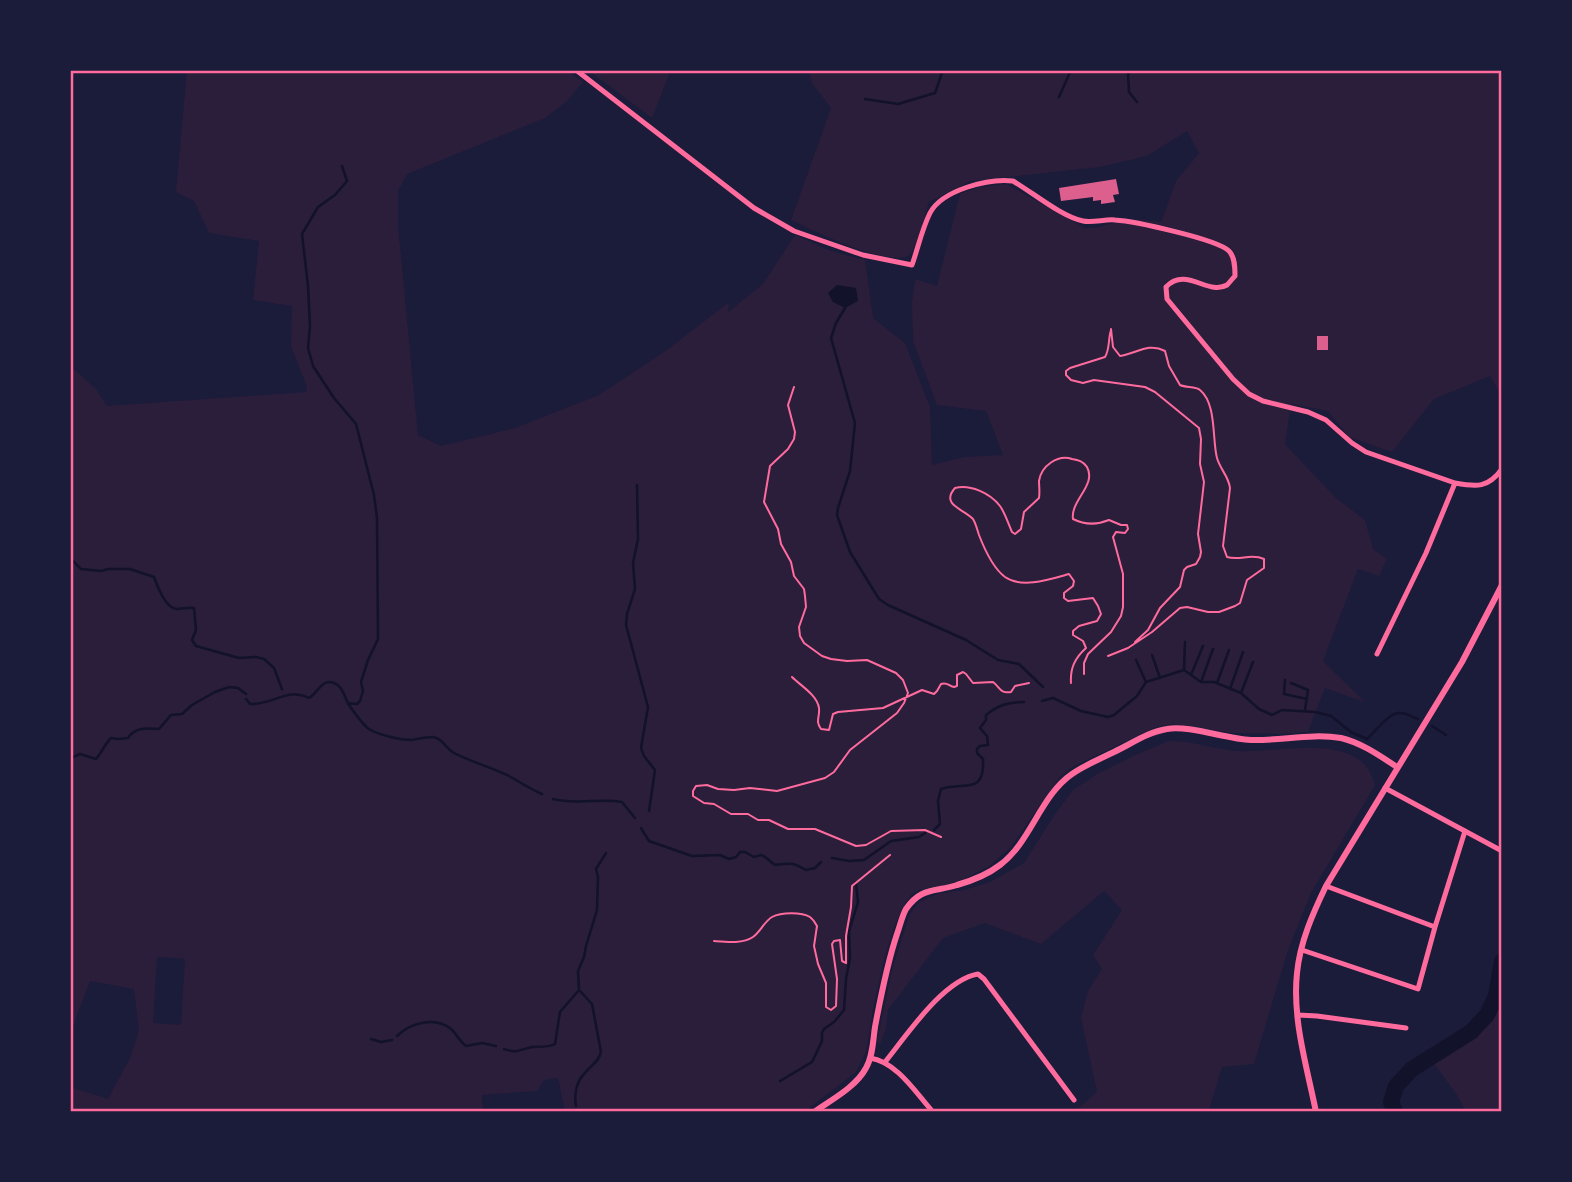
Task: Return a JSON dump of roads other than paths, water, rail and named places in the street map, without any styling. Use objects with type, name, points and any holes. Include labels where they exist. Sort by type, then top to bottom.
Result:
[{"type":"street","points":[[576,70],[754,208],[794,231],[863,255],[912,265],[931,212],[940,200],[976,184],[1005,180],[1013,181],[1057,209],[1082,221],[1127,221],[1205,239],[1228,250],[1234,260],[1235,276],[1225,286],[1215,287],[1184,278],[1173,280],[1166,287],[1167,299],[1233,379],[1254,398],[1308,412],[1326,420],[1366,452],[1455,483],[1484,485],[1495,479],[1502,469]]},
{"type":"street","points":[[1377,654],[1426,553],[1455,483]]},
{"type":"street","points":[[1316,1112],[1298,1015],[1297,971],[1312,914],[1326,886],[1462,662],[1502,584]]},
{"type":"street","points":[[814,1112],[859,1078],[866,1069],[890,954],[904,913],[912,901],[931,890],[978,878],[1000,865],[1017,849],[1058,787],[1086,766],[1151,734],[1168,729],[1186,729],[1252,740],[1342,738],[1365,747],[1397,767]]},
{"type":"street","points":[[1385,788],[1502,851]]},
{"type":"street","points":[[1302,950],[1418,989],[1465,831]]},
{"type":"street","points":[[1326,886],[1435,927]]},
{"type":"street","points":[[886,1062],[942,994],[958,982],[978,974],[1074,1100]]},
{"type":"street","points":[[1298,1015],[1406,1028]]},
{"type":"street","points":[[870,1058],[886,1062],[894,1068],[933,1112]]},
{"type":"waterway","points":[[865,99],[898,104],[935,93],[943,70]]},
{"type":"waterway","points":[[1059,97],[1071,70]]},
{"type":"waterway","points":[[1132,70],[1128,74],[1129,92],[1137,102]]},
{"type":"waterway","points":[[342,166],[347,181],[335,195],[318,207],[302,234],[308,286],[308,348],[313,366],[334,398],[356,424],[377,518],[378,639],[361,682],[363,691],[360,701],[357,704],[348,703]]},
{"type":"waterway","points":[[845,308],[831,338],[855,423],[850,471],[837,515],[850,552],[879,599],[966,640],[998,660],[1019,664],[1043,687]]},
{"type":"waterway","points":[[637,485],[638,539],[633,563],[635,589],[626,625],[648,707],[641,748],[655,770],[649,811]]},
{"type":"waterway","points":[[70,558],[81,569],[130,569],[154,577],[169,605],[177,609],[194,608],[196,630],[192,640],[196,646],[239,658],[264,659],[274,668],[282,689]]},
{"type":"waterway","points":[[1184,670],[1185,642]]},
{"type":"waterway","points":[[1191,675],[1203,646]]},
{"type":"waterway","points":[[1201,682],[1213,649]]},
{"type":"waterway","points":[[1217,683],[1229,650]]},
{"type":"waterway","points":[[1230,689],[1243,652]]},
{"type":"waterway","points":[[1152,655],[1160,678]]},
{"type":"waterway","points":[[1136,660],[1146,682]]},
{"type":"waterway","points":[[1241,693],[1253,662]]},
{"type":"waterway","points":[[1042,701],[1053,698],[1081,711],[1108,717],[1137,696],[1146,682],[1184,670],[1201,682],[1214,682],[1241,693],[1259,709],[1272,715],[1282,710],[1331,716],[1351,732],[1367,739],[1396,714],[1418,719]]},
{"type":"waterway","points":[[1285,680],[1284,694],[1307,699]]},
{"type":"waterway","points":[[246,699],[250,704],[258,704],[294,694],[309,698],[323,684],[334,683],[341,689],[359,718],[373,731],[407,740],[437,738],[454,753],[502,773],[542,794]]},
{"type":"waterway","points":[[1291,683],[1308,690],[1305,710]]},
{"type":"waterway","points":[[70,762],[71,758],[80,754],[96,759],[111,738],[128,738],[142,729],[159,729],[171,715],[182,714],[215,692],[229,687],[238,688],[246,694]]},
{"type":"waterway","points":[[934,830],[940,824],[938,801],[941,789],[971,785],[981,778],[983,759],[977,749],[988,745],[987,736],[980,728],[986,715],[1004,705],[1024,702]]},
{"type":"waterway","points":[[1432,726],[1446,735]]},
{"type":"waterway","points":[[553,799],[622,802],[635,818]]},
{"type":"waterway","points":[[641,828],[649,841],[692,856],[720,855],[729,859],[745,852],[754,857],[761,855],[775,865],[791,864],[806,870],[815,868],[821,862]]},
{"type":"waterway","points":[[832,858],[864,860],[891,841],[919,837],[925,833]]},
{"type":"waterway","points":[[504,1049],[516,1051],[555,1044],[560,1012],[579,990],[578,971],[597,910],[596,869],[606,853]]},
{"type":"waterway","points":[[780,1081],[812,1062],[822,1041],[824,1029],[844,1010],[850,958],[849,931],[858,902],[856,883]]},
{"type":"waterway","points":[[1395,1112],[1391,1102],[1396,1086],[1412,1069],[1471,1032],[1487,1015],[1496,996],[1502,961]]},
{"type":"waterway","points":[[576,1106],[579,1081],[601,1052],[592,1004],[580,991]]},
{"type":"waterway","points":[[397,1036],[416,1025],[430,1022],[445,1025],[466,1046],[482,1043],[496,1046]]},
{"type":"waterway","points":[[371,1039],[381,1042],[392,1040]]}]
